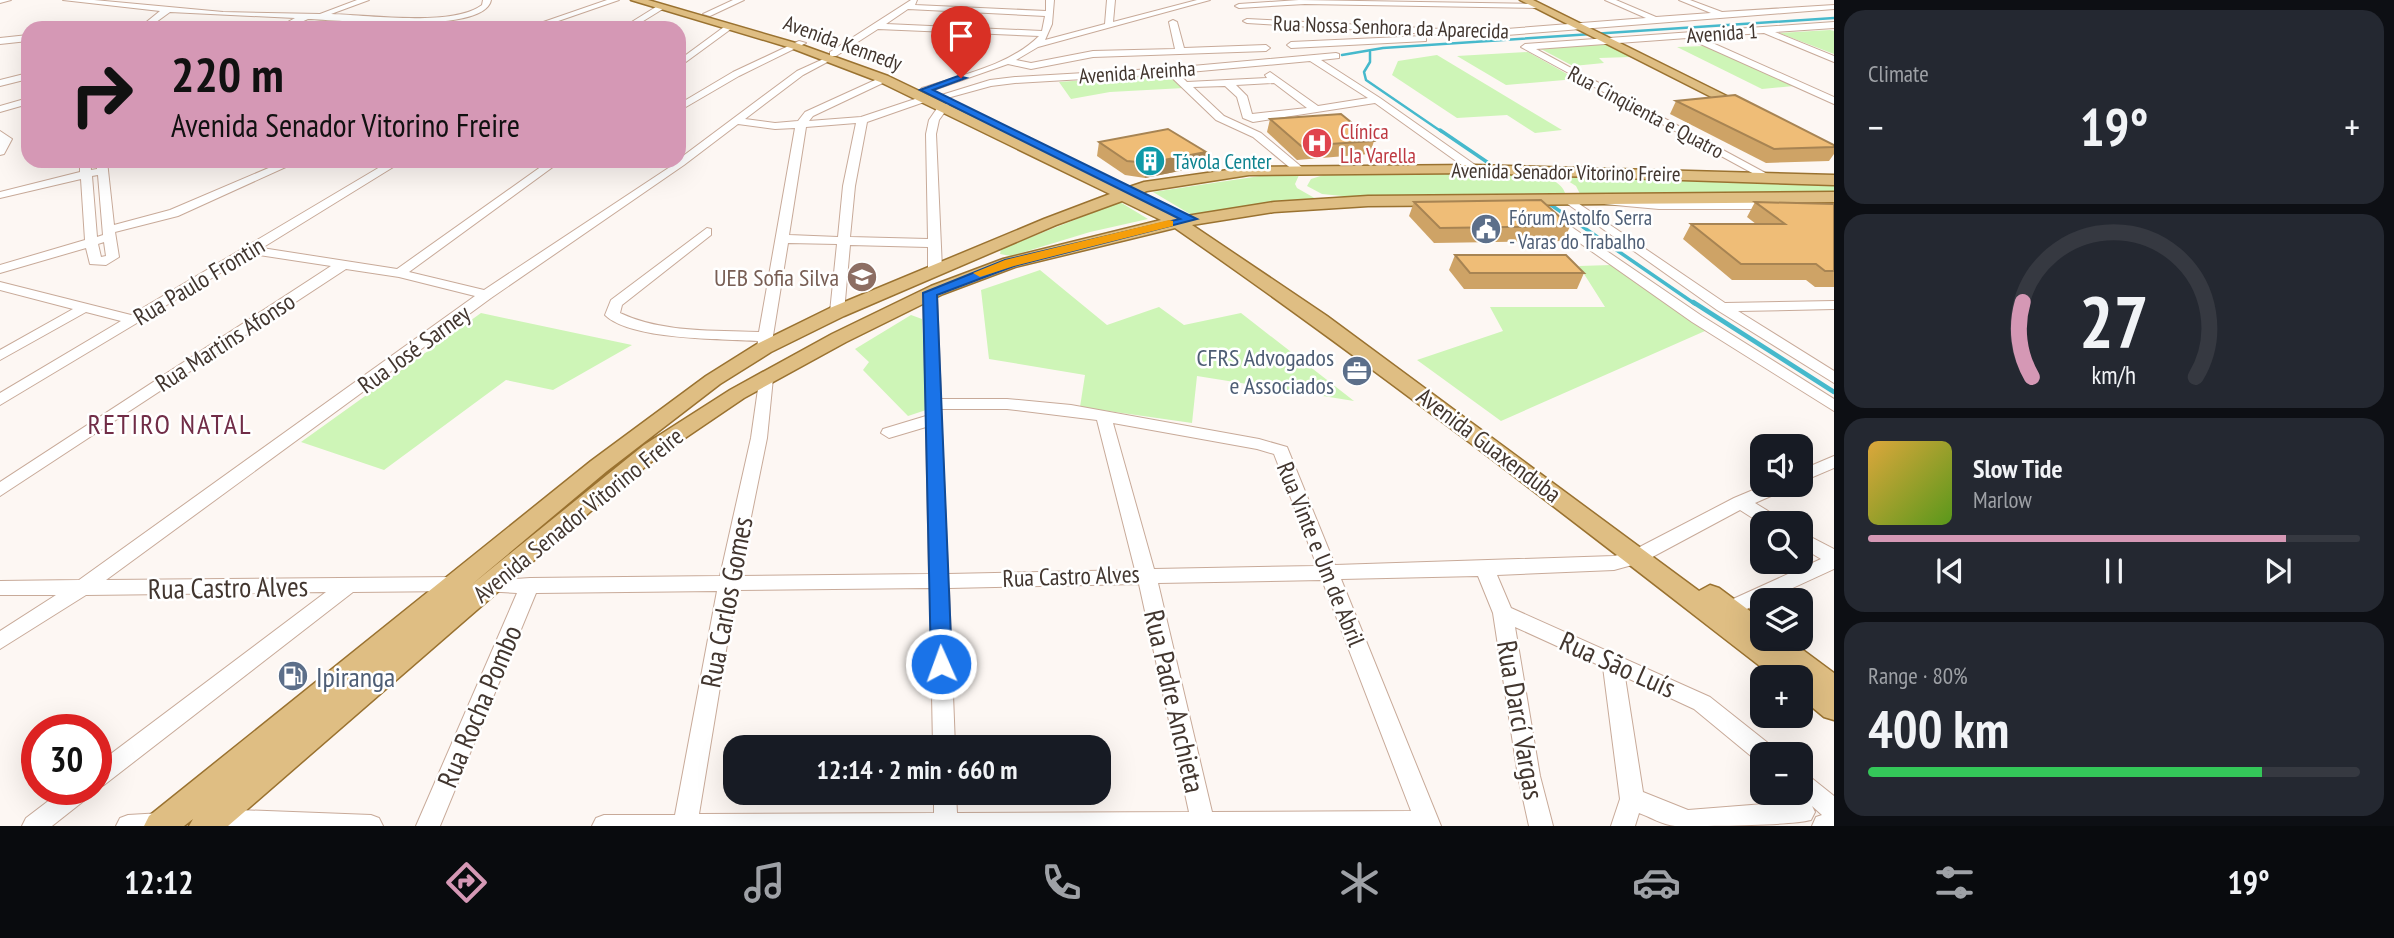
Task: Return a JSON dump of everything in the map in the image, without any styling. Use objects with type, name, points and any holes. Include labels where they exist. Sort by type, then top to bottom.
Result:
[{"type":"main road","name":"Avenida Kennedy","points":[[636,0],[663,3],[707,14],[831,56],[934,98],[1184,221]]},
{"type":"main road","points":[[1525,0],[1759,116]]},
{"type":"main road","name":"Avenida Kennedy","points":[[663,3],[799,45]]},
{"type":"main road","name":"Avenida Kennedy","points":[[831,56],[934,98]]},
{"type":"main road","name":"Avenida Senador Vitorino Freire","points":[[161,825],[653,424],[765,342],[908,280],[1127,192],[1218,174],[1298,169],[1474,169],[1834,180]]},
{"type":"main road","points":[[1320,169],[1304,176],[1300,182],[1303,187],[1324,197],[1351,202]]},
{"type":"main road","points":[[1539,171],[1559,178],[1571,186],[1574,192],[1570,198]]},
{"type":"main road","name":"Avenida Senador Vitorino Freire","points":[[1212,223],[1274,207],[1351,202],[1834,197]]},
{"type":"main road","name":"Avenida Senador Vitorino Freire","points":[[209,823],[652,450],[765,378],[930,293],[1009,263],[1184,221]]},
{"type":"main road","name":"Avenida Guaxenduba","points":[[1184,221],[1212,223],[1526,457],[1779,665]]},
{"type":"main road","name":"Avenida Guaxenduba","points":[[1184,221],[1642,553],[1750,625]]},
{"type":"main road","points":[[988,247],[987,253],[990,257],[1009,263]]},
{"type":"main road","points":[[908,280],[930,293]]},
{"type":"main road","points":[[1784,651],[1834,688]]},
{"type":"main road","points":[[1813,691],[1834,708]]},
{"type":"street","points":[[0,1],[7,0]]},
{"type":"street","points":[[67,0],[233,14],[453,19],[484,9],[487,0]]},
{"type":"street","points":[[321,16],[340,6],[365,0]]},
{"type":"street","points":[[551,21],[615,0]]},
{"type":"street","points":[[707,14],[740,0]]},
{"type":"street","name":"Rua José Sarney","points":[[686,154],[800,73],[831,56],[916,0]]},
{"type":"street","points":[[1035,45],[1045,34],[1051,0]]},
{"type":"street","points":[[1109,24],[1111,0]]},
{"type":"street","points":[[735,121],[761,125],[801,125],[862,120],[934,98],[1035,45],[1206,0]]},
{"type":"street","points":[[1609,0],[1658,19]]},
{"type":"street","points":[[1683,0],[1724,15]]},
{"type":"street","points":[[1812,0],[1834,7]]},
{"type":"street","points":[[636,21],[663,3]]},
{"type":"street","points":[[1236,3],[1537,6]]},
{"type":"street","name":"Rua Nossa Senhora da Aparecida","points":[[1236,3],[1248,35],[1481,34],[1834,7]]},
{"type":"street","points":[[1760,4],[1782,11]]},
{"type":"street","points":[[908,7],[1050,13]]},
{"type":"street","points":[[152,21],[168,9]]},
{"type":"street","points":[[297,21],[307,15]]},
{"type":"street","points":[[1172,22],[1181,52]]},
{"type":"street","points":[[686,59],[731,26]]},
{"type":"street","points":[[878,26],[1045,34]]},
{"type":"street","name":"Avenida 1","points":[[1608,40],[1834,26]]},
{"type":"street","points":[[1763,30],[1834,59]]},
{"type":"street","points":[[1474,169],[1377,100],[1292,45],[1481,34]]},
{"type":"street","points":[[1006,61],[1031,66],[1093,54],[1181,52],[1248,35],[1266,48]]},
{"type":"street","points":[[1688,36],[1834,101]]},
{"type":"street","points":[[0,41],[21,39]]},
{"type":"street","name":"Rua Cinqüenta e Quatro","points":[[1608,40],[1525,47],[1767,178]]},
{"type":"street","points":[[686,104],[736,74],[799,45]]},
{"type":"street","name":"Avenida Areinha","points":[[934,98],[990,83],[1015,80],[1170,71],[1336,56]]},
{"type":"street","points":[[1259,64],[1275,80],[1315,110]]},
{"type":"street","points":[[1170,71],[1220,118],[1257,135],[1298,169]]},
{"type":"street","points":[[0,83],[21,78]]},
{"type":"street","points":[[707,232],[616,303],[612,315],[646,327],[765,342],[801,125],[809,114],[884,79]]},
{"type":"street","points":[[1184,85],[1275,80]]},
{"type":"street","points":[[1228,83],[1242,96],[1247,116],[1253,119],[1377,100]]},
{"type":"street","points":[[934,98],[931,134],[932,243],[935,269]]},
{"type":"street","points":[[0,109],[21,103]]},
{"type":"street","points":[[837,312],[849,186],[862,120]]},
{"type":"street","points":[[0,152],[2,139]]},
{"type":"street","points":[[86,168],[91,242],[95,261],[106,261],[113,257],[108,234],[102,168]]},
{"type":"street","points":[[0,195],[87,174],[98,168]]},
{"type":"street","points":[[0,269],[91,242],[174,213],[278,168]]},
{"type":"street","name":"Rua Paulo Frontin","points":[[0,400],[386,168]]},
{"type":"street","points":[[399,273],[546,168]]},
{"type":"street","name":"Rua José Sarney","points":[[0,641],[80,589],[666,168]]},
{"type":"street","points":[[1570,198],[1722,307],[1834,378]]},
{"type":"street","name":"Avenida Senador Vitorino Freire","points":[[1570,198],[1659,205],[1834,205]]},
{"type":"street","points":[[1524,199],[1697,319],[1834,406]]},
{"type":"street","points":[[781,239],[932,243]]},
{"type":"street","points":[[250,250],[399,273],[486,295]]},
{"type":"street","name":"Rua Martins Afonso","points":[[0,489],[344,264]]},
{"type":"street","points":[[0,286],[133,320]]},
{"type":"street","points":[[930,293],[944,735]]},
{"type":"street","points":[[1722,307],[1834,305]]},
{"type":"street","points":[[0,356],[82,309]]},
{"type":"street","name":"Rua Carlos Gomes","points":[[685,826],[728,583],[759,438],[765,378]]},
{"type":"street","name":"Rua Vinte e Um de Abril","points":[[889,433],[934,412],[1044,407],[1259,444],[1281,452],[1428,824]]},
{"type":"street","name":"Rua Padre Anchieta","points":[[1104,417],[1146,574],[1203,823]]},
{"type":"street","points":[[1813,471],[1834,462]]},
{"type":"street","name":"Rua Castro Alves","points":[[490,586],[1485,569],[1614,563],[1642,553],[1752,497]]},
{"type":"street","points":[[1740,502],[1755,511]]},
{"type":"street","points":[[1813,546],[1834,559]]},
{"type":"street","points":[[1729,609],[1834,559]]},
{"type":"street","points":[[1485,569],[1503,613]]},
{"type":"street","name":"Rua Castro Alves","points":[[0,588],[456,584]]},
{"type":"street","name":"Rua Rocha Pombo","points":[[428,826],[530,585]]},
{"type":"street","points":[[112,766],[348,586]]},
{"type":"street","name":"Rua São Luís","points":[[1503,613],[1702,703],[1750,742]]},
{"type":"street","name":"Rua Darcí Vargas","points":[[1503,613],[1528,776],[1541,826]]},
{"type":"street","points":[[1612,661],[1632,799],[1623,826]]},
{"type":"street","points":[[1632,799],[1671,817],[1703,823],[1742,815],[1803,812]]},
{"type":"street","points":[[1813,800],[1827,820]]},
{"type":"street","points":[[34,826],[61,805]]},
{"type":"street","points":[[945,805],[946,825]]},
{"type":"street","points":[[209,823],[371,826]]},
{"type":"street","points":[[604,826],[1428,824]]},
{"type":"street","points":[[128,826],[161,825]]},
{"type":"green space","points":[[1834,31],[1834,54],[1779,33]]},
{"type":"green space","points":[[1606,44],[1631,57],[1599,58],[1604,63],[1573,66],[1539,48]]},
{"type":"green space","points":[[1705,46],[1794,86],[1762,89],[1677,47]]},
{"type":"green space","points":[[1528,52],[1576,79],[1506,85],[1457,56]]},
{"type":"green space","points":[[1437,55],[1562,130],[1535,133],[1507,115],[1457,118],[1392,75],[1398,61]]},
{"type":"green space","points":[[1168,74],[1184,88],[1110,92],[1071,99],[1059,82]]},
{"type":"green space","points":[[1330,173],[1526,174],[1554,181],[1565,193],[1352,197],[1322,194],[1307,186],[1311,179]]},
{"type":"green space","points":[[1299,175],[1295,184],[1297,188],[1318,200],[1190,214],[1153,192],[1260,176]]},
{"type":"green space","points":[[1560,176],[1834,184],[1834,192],[1580,194],[1576,186]]},
{"type":"green space","points":[[1120,202],[1148,219],[1090,232],[1011,256],[1000,254],[1001,249]]},
{"type":"green space","points":[[1611,265],[1705,331],[1501,421],[1417,360],[1503,331],[1490,307],[1605,307],[1579,266]]},
{"type":"green space","points":[[1040,270],[1107,325],[1159,307],[1184,325],[1241,313],[1354,401],[1197,376],[1192,423],[1080,407],[1085,375],[989,359],[981,290]]},
{"type":"green space","points":[[481,313],[632,345],[553,390],[506,380],[384,470],[301,442]]},
{"type":"green space","points":[[911,315],[922,319],[926,410],[908,416],[863,370],[869,362],[855,349]]},
{"type":"building","points":[[1735,95],[1834,147],[1774,149],[1676,101]]},
{"type":"building","points":[[1341,114],[1374,141],[1301,146],[1270,119]]},
{"type":"building","points":[[1168,129],[1206,152],[1148,163],[1127,161],[1099,142]]},
{"type":"building","points":[[1541,200],[1570,226],[1440,228],[1414,202]]},
{"type":"building","points":[[1755,202],[1834,204],[1834,271],[1825,271],[1816,264],[1741,264],[1691,224],[1785,224]]},
{"type":"building","points":[[1455,255],[1566,255],[1584,273],[1470,273]]},
{"type":"waterway","points":[[1342,55],[1383,48],[1834,18]]},
{"type":"waterway","points":[[1370,52],[1370,62],[1364,72],[1366,80],[1442,132]]},
{"type":"waterway","points":[[1440,130],[1490,164]]},
{"type":"waterway","points":[[1551,205],[1695,304]]},
{"type":"waterway","points":[[1693,302],[1834,392]]},
{"type":"slow traffic","points":[[980,273],[1009,263],[1169,223]]},
{"type":"place","name":"Clínica LIa Varella","points":[[1317,143]]},
{"type":"place","name":"Távola Center","points":[[1150,161]]},
{"type":"place","name":"Fórum Astolfo Serra - Varas do Trabalho","points":[[1486,229]]},
{"type":"place","name":"UEB Sofia Silva","points":[[862,277]]},
{"type":"place","name":"CFRS Advogados e Associados","points":[[1357,371]]},
{"type":"place","name":"Ipiranga","points":[[293,676]]},
{"type":"district","name":"RETIRO NATAL","points":[[170,423]]},
{"type":"route","points":[[941,664],[930,293],[1009,263],[1191,219],[925,90],[961,78]]}]
